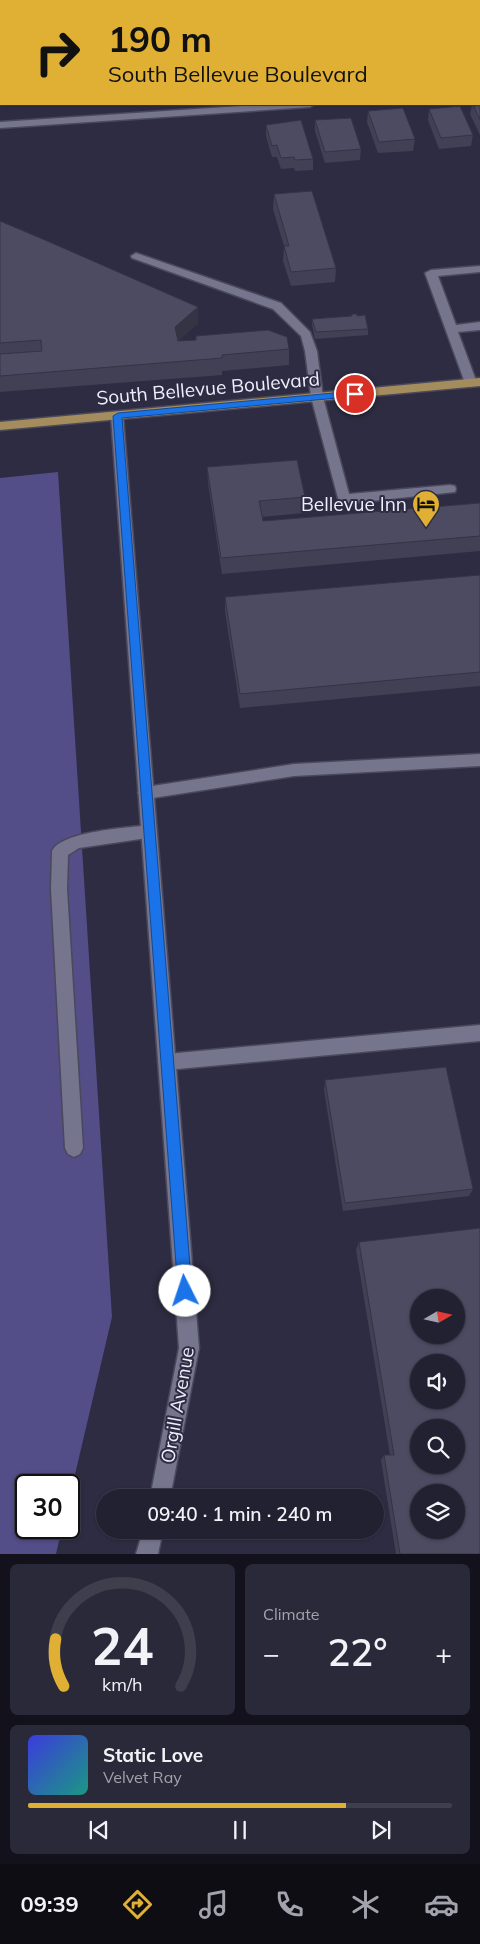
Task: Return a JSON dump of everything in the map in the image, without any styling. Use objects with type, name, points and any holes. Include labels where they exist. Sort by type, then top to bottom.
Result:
[{"type":"main road","name":"South Bellevue Boulevard","points":[[0,426],[475,382]]},
{"type":"street","points":[[0,125],[295,105]]},
{"type":"street","points":[[136,256],[277,306],[306,335],[311,351],[317,397],[344,499],[450,490]]},
{"type":"street","points":[[475,382],[451,329],[432,273],[480,269]]},
{"type":"street","points":[[451,329],[480,326]]},
{"type":"street","name":"Orgill Avenue","points":[[118,416],[189,1348],[162,1489]]},
{"type":"street","points":[[146,793],[294,770],[480,760]]},
{"type":"street","points":[[74,1148],[59,889],[60,851],[77,842],[149,832]]},
{"type":"street","points":[[167,1062],[480,1033]]},
{"type":"street","points":[[147,1554],[151,1539]]},
{"type":"shaded area","points":[[58,472],[112,1317],[75,1474],[15,1474],[15,1539],[59,1539],[56,1554],[0,1554],[0,478]]},
{"type":"building","points":[[473,105],[480,105],[480,120]]},
{"type":"building","points":[[460,106],[473,135],[441,138],[429,109]]},
{"type":"building","points":[[403,108],[415,139],[379,142],[368,111]]},
{"type":"building","points":[[351,118],[361,149],[325,152],[315,120]]},
{"type":"building","points":[[301,120],[313,159],[295,160],[294,157],[281,158],[277,145],[272,146],[266,125]]},
{"type":"building","points":[[312,191],[336,268],[291,272],[284,246],[289,246],[274,194]]},
{"type":"building","points":[[0,221],[198,307],[175,327],[178,341],[196,340],[196,336],[268,330],[287,337],[289,349],[222,355],[222,358],[0,376],[0,354],[42,351],[41,340],[0,343]]},
{"type":"building","points":[[352,314],[357,314],[357,316],[365,315],[368,329],[316,332],[312,319],[352,316]]},
{"type":"building","name":"Bellevue Inn","points":[[297,460],[305,497],[259,501],[263,521],[480,503],[480,536],[221,558],[207,467]]},
{"type":"building","points":[[480,575],[480,672],[240,694],[225,597]]},
{"type":"building","points":[[446,1067],[473,1189],[345,1203],[325,1080]]},
{"type":"building","points":[[480,1228],[480,1554],[400,1554],[384,1455],[394,1455],[359,1242]]},
{"type":"place","name":"Bellevue Inn","points":[[426,528]]},
{"type":"route","points":[[185,1291],[118,416],[355,394]]}]
